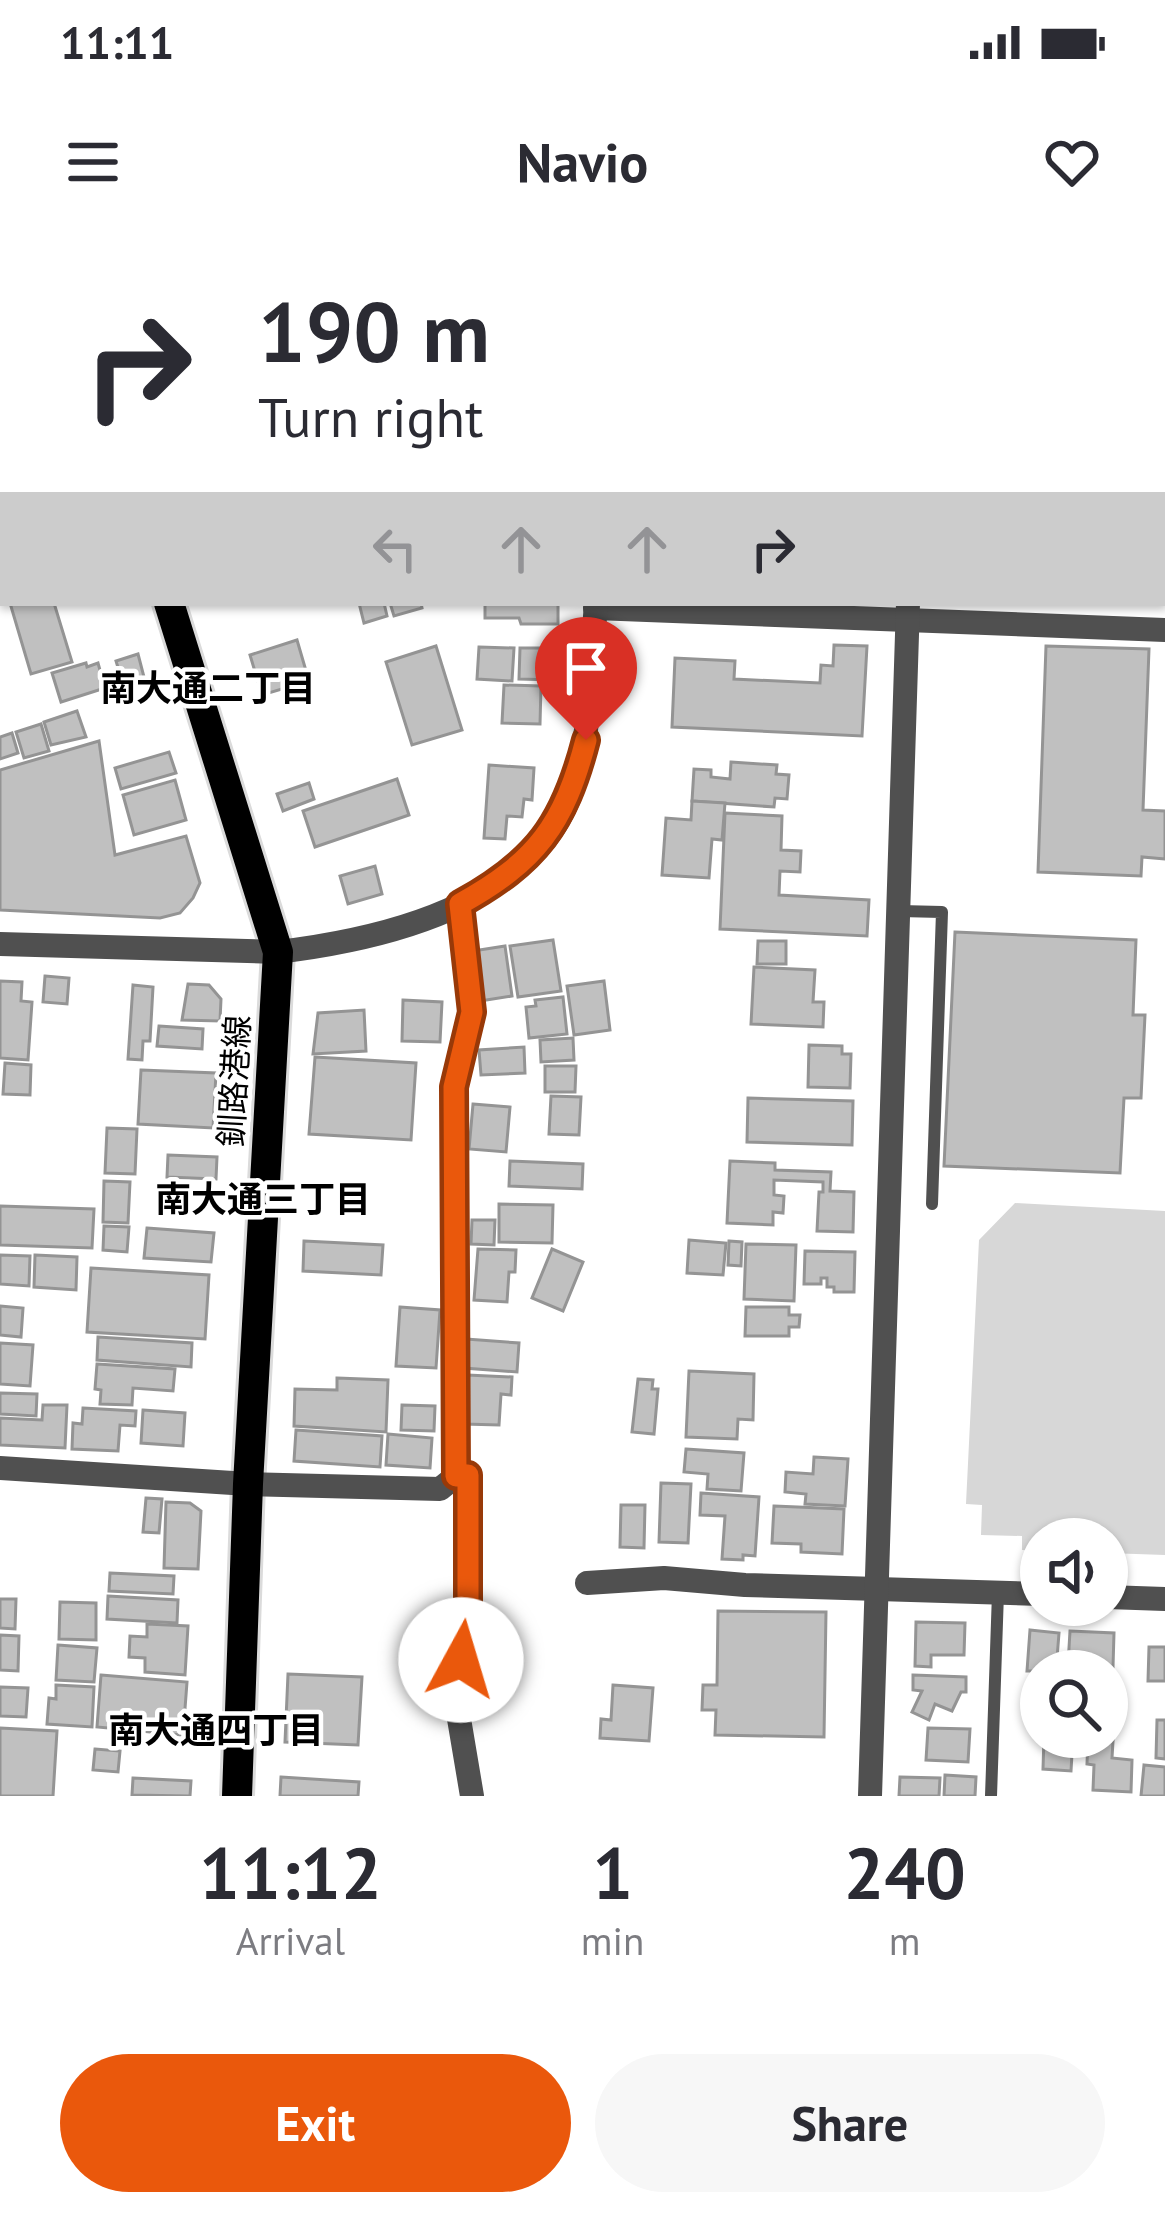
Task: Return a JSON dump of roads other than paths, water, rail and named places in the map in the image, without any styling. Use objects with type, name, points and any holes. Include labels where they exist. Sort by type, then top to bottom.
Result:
[{"type":"main road","name":"釧路港線","points":[[170,606],[278,952],[248,1484],[237,1796]]},
{"type":"street","points":[[0,944],[278,952],[410,924],[460,904],[526,861],[553,830],[573,790],[586,740],[595,606],[908,612],[1165,630]]},
{"type":"street","points":[[870,1796],[908,612]]},
{"type":"street","points":[[0,1468],[440,1490],[456,1476],[468,1475],[468,1625],[455,1695],[472,1796]]},
{"type":"street","points":[[587,1583],[664,1578],[1020,1594]]},
{"type":"street","points":[[1128,1598],[1165,1599]]},
{"type":"lane","points":[[456,1476],[454,1087],[472,1012],[460,904]]},
{"type":"lane","points":[[900,911],[942,912],[932,1204]]},
{"type":"lane","points":[[991,1796],[998,1593]]},
{"type":"district","name":"南大通二丁目","points":[[208,688]]},
{"type":"district","name":"南大通三丁目","points":[[263,1199]]},
{"type":"district","name":"南大通四丁目","points":[[216,1730]]}]
